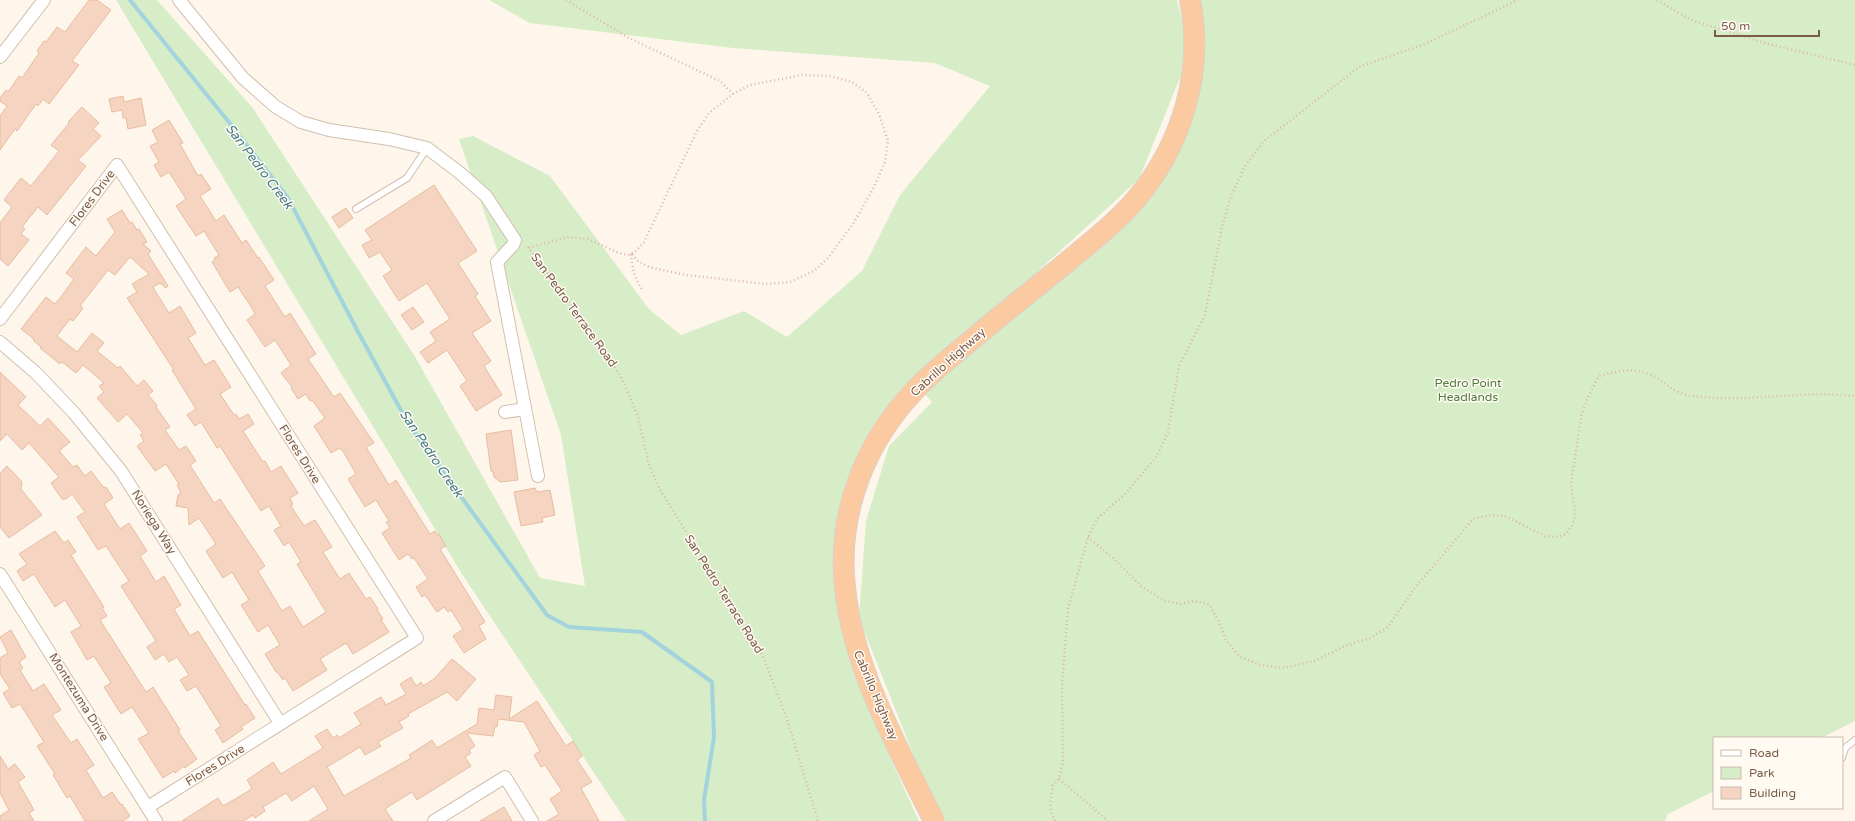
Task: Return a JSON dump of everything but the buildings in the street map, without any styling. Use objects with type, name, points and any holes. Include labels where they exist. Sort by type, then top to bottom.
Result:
[{"type":"highway","name":"Cabrillo Highway","points":[[934,821],[868,679],[851,626],[845,589],[843,554],[844,533],[852,497],[864,464],[879,436],[898,409],[917,388],[946,361],[1101,233],[1128,208],[1149,182],[1172,142],[1188,98],[1194,49],[1193,17],[1190,0]]},
{"type":"street","points":[[0,57],[44,0]]},
{"type":"street","points":[[179,0],[252,88],[276,107],[301,122],[329,130],[389,139],[427,148],[460,173],[486,196],[515,240],[513,245],[497,262],[538,476]]},
{"type":"street","name":"Flores Drive","points":[[0,319],[118,165],[416,638],[148,807]]},
{"type":"street","name":"Noriega Way","points":[[0,342],[36,373],[74,413],[121,471],[280,723]]},
{"type":"street","points":[[505,412],[525,409]]},
{"type":"street","name":"Montezuma Drive","points":[[0,574],[156,821]]},
{"type":"street","points":[[434,821],[505,777],[532,821]]},
{"type":"lane","points":[[356,209],[407,178],[427,148]]},
{"type":"lane","points":[[1843,755],[1845,748],[1855,740]]},
{"type":"path","points":[[566,0],[629,38],[720,81],[733,94]]},
{"type":"path","points":[[1055,821],[1052,816],[1050,803],[1053,784],[1059,779],[1063,761],[1062,685],[1068,609],[1088,537],[1097,519],[1126,494],[1157,456],[1168,432],[1179,366],[1205,315],[1222,227],[1231,196],[1245,166],[1264,141],[1359,67],[1425,44],[1518,0]]},
{"type":"path","points":[[1658,0],[1691,20],[1765,43],[1855,65]]},
{"type":"path","points":[[529,248],[567,237],[588,238],[619,253],[628,255],[631,253],[635,252],[644,242],[697,131],[709,113],[733,94],[750,85],[802,75],[830,76],[852,82],[867,93],[879,114],[888,141],[885,162],[873,189],[853,224],[828,258],[814,271],[790,282],[766,284],[686,275],[649,267],[638,261],[631,253]]},
{"type":"path","name":"San Pedro Terrace Road","points":[[509,231],[529,248],[587,325],[621,377],[638,416],[649,465],[660,490],[760,649],[787,719],[818,821]]},
{"type":"path","points":[[631,253],[636,282],[643,291]]},
{"type":"path","points":[[1088,537],[1115,560],[1141,586],[1165,602],[1181,604],[1193,601],[1209,604],[1218,620],[1226,640],[1240,657],[1260,665],[1282,668],[1315,661],[1345,646],[1370,638],[1388,627],[1414,589],[1473,519],[1490,515],[1506,516],[1545,536],[1558,537],[1566,534],[1573,524],[1576,513],[1571,483],[1582,413],[1588,395],[1599,376],[1616,371],[1632,370],[1655,377],[1676,392],[1708,398],[1818,394],[1855,396]]},
{"type":"path","points":[[1059,779],[1108,821]]},
{"type":"green space","points":[[116,0],[157,0],[252,107],[414,355],[540,578],[585,586],[561,435],[459,139],[473,136],[550,176],[649,309],[681,335],[744,311],[787,337],[862,271],[900,195],[990,86],[935,63],[733,48],[530,23],[489,0],[1177,0],[1190,53],[1139,179],[1036,273],[900,390],[840,505],[836,605],[891,760],[919,821],[626,821],[462,574]]},
{"type":"green space","name":"Pedro Point Headlands","points":[[1186,0],[1855,0],[1855,721],[1823,737],[1713,737],[1713,792],[1668,814],[1665,821],[946,821],[915,759],[859,618],[866,521],[889,446],[932,402],[916,385],[1076,253],[1139,184],[1185,97]]},
{"type":"waterway","name":"San Pedro Creek","points":[[130,0],[288,198],[409,425],[547,615],[569,627],[642,632],[712,682],[714,737],[704,800],[705,821]]}]
